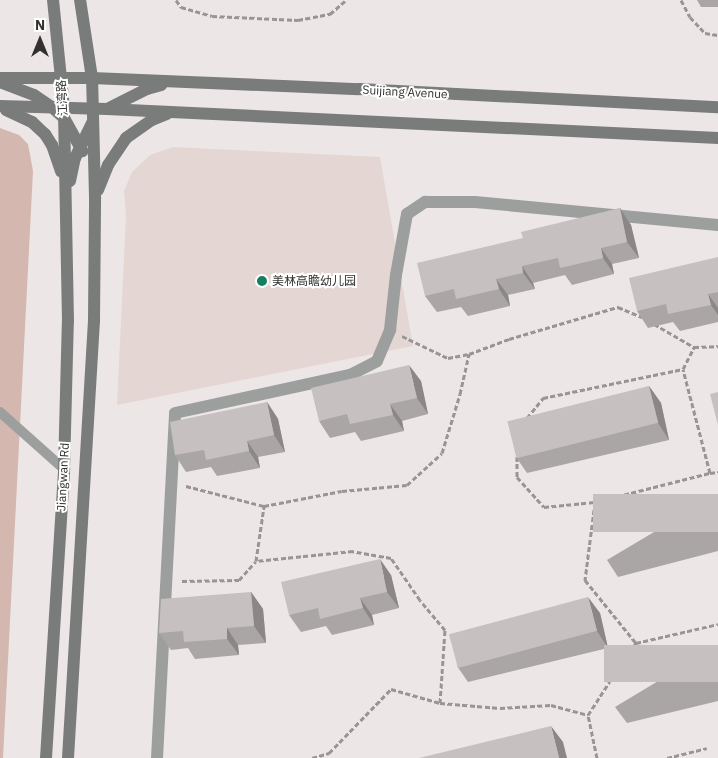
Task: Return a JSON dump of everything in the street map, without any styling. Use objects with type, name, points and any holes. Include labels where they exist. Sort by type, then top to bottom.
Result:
[{"type":"main road","name":"江湾路","points":[[53,0],[61,79],[60,111],[66,196]]},
{"type":"main road","points":[[80,0],[92,78],[95,197]]},
{"type":"main road","name":"Suijiang Avenue","points":[[0,78],[92,78],[718,107]]},
{"type":"main road","points":[[0,82],[34,95],[60,111],[80,147],[95,197]]},
{"type":"main road","points":[[66,196],[80,147],[93,123],[107,109],[147,89],[173,82]]},
{"type":"main road","points":[[0,107],[60,111],[93,108],[718,138]]},
{"type":"main road","points":[[0,107],[32,122],[45,134],[52,144],[61,169],[66,196]]},
{"type":"main road","points":[[95,197],[108,165],[126,138],[152,120],[173,112]]},
{"type":"main road","name":"Jiangwan Rd","points":[[46,758],[64,469],[68,321],[66,196]]},
{"type":"main road","name":"Jiangwan Rd","points":[[68,758],[94,321],[95,197]]},
{"type":"street","points":[[157,758],[175,412],[350,375],[377,361],[390,330],[396,275],[407,214],[425,202],[475,202],[718,225]]},
{"type":"lane","points":[[0,412],[64,469]]},
{"type":"path","points":[[176,0],[181,7],[212,16],[298,20],[330,14],[346,0]]},
{"type":"path","points":[[681,0],[690,17],[705,33],[718,35]]},
{"type":"path","points":[[390,330],[448,358],[469,354],[509,339],[618,307],[643,317]]},
{"type":"path","points":[[652,322],[694,347],[718,346]]},
{"type":"path","points":[[694,347],[683,369],[710,473]]},
{"type":"path","points":[[171,482],[264,506],[342,491],[407,485],[442,453],[460,394],[469,354]]},
{"type":"path","points":[[522,425],[543,398],[683,369]]},
{"type":"path","points":[[516,450],[517,477],[544,507],[595,502],[718,472]]},
{"type":"path","points":[[595,502],[585,580],[636,643]]},
{"type":"path","points":[[166,582],[240,580],[256,562],[264,506]]},
{"type":"path","points":[[256,562],[352,551],[391,558],[420,600],[445,630],[440,703]]},
{"type":"path","points":[[597,758],[588,715],[636,643],[718,624]]},
{"type":"path","points":[[312,758],[329,752],[391,688],[440,703],[500,708],[551,705],[588,715]]},
{"type":"path","points":[[667,758],[707,748]]},
{"type":"shaded area","points":[[0,128],[19,135],[28,144],[33,171],[3,758],[0,758]]},
{"type":"shaded area","name":"美林高瞻幼儿园","points":[[173,147],[380,157],[413,346],[117,405],[126,216],[124,191],[132,172],[150,155]]},
{"type":"building","points":[[620,208],[627,242],[601,248],[603,258],[560,268],[558,258],[522,266],[523,273],[496,279],[499,289],[456,299],[454,289],[425,296],[417,263],[523,238],[521,232]]},
{"type":"building","points":[[718,257],[718,292],[708,294],[711,305],[668,314],[666,304],[637,311],[629,278]]},
{"type":"building","points":[[409,365],[417,398],[390,404],[393,415],[350,424],[347,414],[319,421],[311,388]]},
{"type":"building","points":[[649,386],[658,423],[517,458],[507,421]]},
{"type":"building","points":[[718,392],[718,425],[710,394]]},
{"type":"building","points":[[267,402],[274,435],[247,441],[249,451],[206,460],[204,450],[175,455],[170,422]]},
{"type":"building","points":[[593,494],[718,494],[718,532],[593,532]]},
{"type":"building","points":[[380,559],[387,592],[360,598],[363,608],[320,619],[318,608],[289,615],[281,582]]},
{"type":"building","points":[[251,592],[254,626],[227,628],[227,639],[184,642],[183,631],[159,633],[161,599]]},
{"type":"building","points":[[588,597],[597,631],[458,668],[449,634]]},
{"type":"building","points":[[604,645],[718,645],[718,682],[604,682]]},
{"type":"building","points":[[551,726],[559,758],[419,758]]},
{"type":"place","name":"美林高瞻幼儿园","points":[[262,281]]}]
